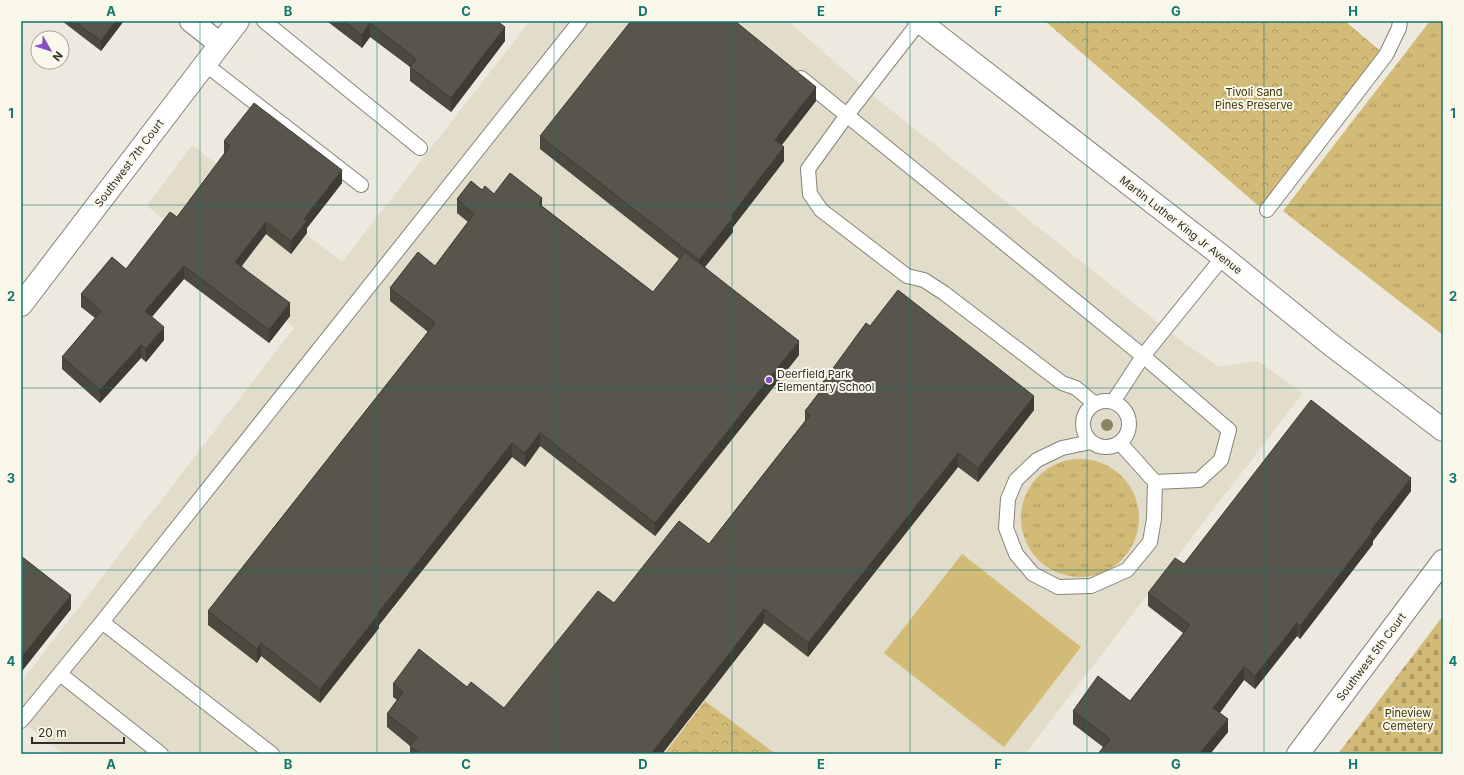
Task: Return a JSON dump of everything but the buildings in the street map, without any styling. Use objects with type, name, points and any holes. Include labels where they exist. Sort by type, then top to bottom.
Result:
[{"type":"street","points":[[191,21],[220,44]]},
{"type":"street","name":"Southwest 7th Court","points":[[21,305],[238,21]]},
{"type":"street","name":"Martin Luther King Jr Avenue","points":[[919,21],[1223,257],[1330,344],[1443,430]]},
{"type":"street","name":"Southwest 5th Court","points":[[1298,754],[1443,560]]},
{"type":"lane","points":[[264,21],[420,148]]},
{"type":"lane","points":[[21,721],[102,622],[580,21]]},
{"type":"lane","points":[[919,21],[808,169],[810,194],[821,210],[907,276],[924,280],[944,293],[1062,383],[1076,388],[1095,404]]},
{"type":"lane","points":[[1267,210],[1386,55],[1399,28],[1400,21]]},
{"type":"lane","points":[[205,64],[361,185]]},
{"type":"lane","points":[[794,72],[1143,356],[1229,430],[1221,460],[1199,480],[1155,482]]},
{"type":"lane","points":[[1113,402],[1143,356],[1223,257]]},
{"type":"lane","points":[[1106,401],[1113,402],[1120,405],[1128,416],[1130,424],[1128,431],[1120,443],[1113,446],[1097,446],[1091,442],[1086,435],[1083,428],[1083,419],[1086,412],[1095,404],[1106,401]]},
{"type":"lane","points":[[1091,442],[1062,448],[1037,460],[1016,480],[1008,500],[1006,528],[1016,554],[1033,574],[1058,587],[1091,586],[1127,570],[1150,542],[1154,519],[1155,482],[1120,443]]},
{"type":"lane","points":[[102,622],[272,754]]},
{"type":"lane","points":[[60,674],[162,754]]},
{"type":"shaded area","name":"Deerfield Park Elementary School","points":[[530,21],[788,21],[877,99],[1190,347],[1219,367],[1258,361],[1303,393],[1025,754],[64,754],[21,721],[21,682],[294,328],[147,206],[192,145],[342,262]]},
{"type":"green space","name":"Tivoli Sand Pines Preserve","points":[[1045,21],[1345,21],[1384,54],[1362,85],[1343,97],[1343,107],[1261,208]]},
{"type":"green space","points":[[1430,21],[1443,21],[1443,335],[1283,211]]},
{"type":"green space","points":[[1080,459],[1103,463],[1122,476],[1135,495],[1139,518],[1135,541],[1122,560],[1103,573],[1080,577],[1057,573],[1038,560],[1025,541],[1021,518],[1025,495],[1038,476],[1057,463]]},
{"type":"green space","points":[[962,554],[1081,647],[1004,747],[884,653]]},
{"type":"green space","name":"Pineview Cemetery","points":[[1443,616],[1443,754],[1338,754]]},
{"type":"green space","points":[[705,701],[773,752],[772,754],[664,754]]},
{"type":"place","name":"Deerfield Park Elementary School","points":[[769,380]]}]
